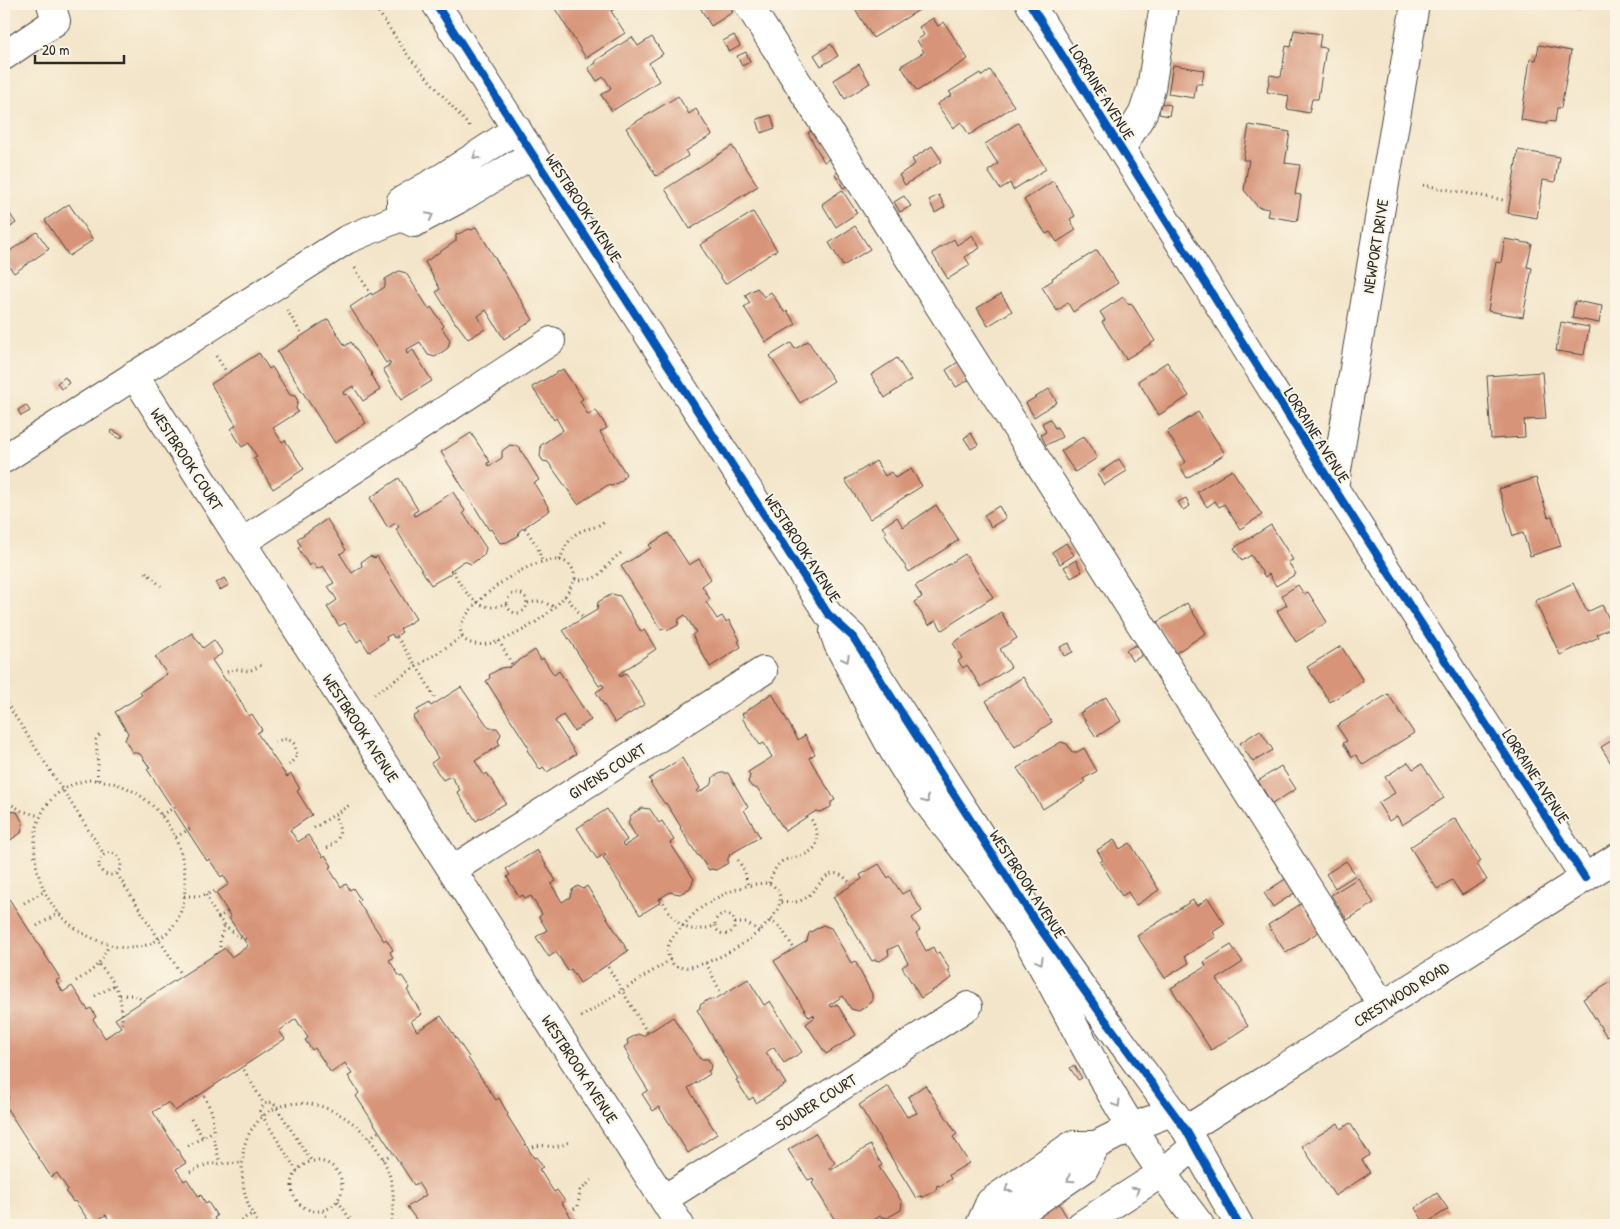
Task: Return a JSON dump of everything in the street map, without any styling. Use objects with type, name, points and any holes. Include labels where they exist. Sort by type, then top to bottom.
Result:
[{"type":"street","points":[[4,56],[56,20],[52,4]]},
{"type":"street","name":"WESTBROOK AVENUE","points":[[436,4],[828,614],[838,644],[904,767],[919,791],[1015,919],[1033,948],[1103,1080],[1132,1128],[1162,1174],[1200,1225]]},
{"type":"street","points":[[748,4],[1382,1005]]},
{"type":"street","name":"LORRAINE AVENUE","points":[[1030,4],[1334,488],[1585,878]]},
{"type":"street","points":[[1121,149],[1143,113],[1151,89],[1164,4]]},
{"type":"street","name":"NEWPORT DRIVE","points":[[1334,488],[1415,4]]},
{"type":"street","points":[[401,217],[401,201],[443,177],[517,129]]},
{"type":"street","points":[[4,459],[332,248],[359,233],[401,217],[414,223],[429,216],[532,154]]},
{"type":"street","points":[[241,543],[551,341]]},
{"type":"street","name":"WESTBROOK COURT","points":[[134,375],[241,543]]},
{"type":"street","name":"WESTBROOK AVENUE","points":[[241,543],[680,1225]]},
{"type":"street","name":"WESTBROOK AVENUE","points":[[828,614],[853,637],[1028,910],[1184,1129],[1239,1225]]},
{"type":"street","name":"GIVENS COURT","points":[[452,870],[763,672]]},
{"type":"street","name":"CRESTWOOD ROAD","points":[[1184,1129],[1616,858]]},
{"type":"street","name":"SOUDER COURT","points":[[664,1199],[968,1006]]},
{"type":"street","points":[[980,1225],[990,1202],[1072,1145],[1096,1146],[1132,1128],[1184,1129],[1162,1174],[1081,1225]]},
{"type":"street","points":[[992,1225],[1003,1224],[1084,1169],[1096,1146]]},
{"type":"path","points":[[374,4],[409,57],[474,130]]},
{"type":"path","points":[[1423,185],[1503,200]]},
{"type":"path","points":[[351,262],[369,291]]},
{"type":"path","points":[[284,306],[301,333]]},
{"type":"path","points":[[213,351],[226,371]]},
{"type":"path","points":[[560,560],[565,547],[572,537],[600,525],[606,519]]},
{"type":"path","points":[[525,528],[538,548],[542,562]]},
{"type":"path","points":[[575,579],[586,580],[598,576],[622,552]]},
{"type":"path","points":[[560,560],[568,563],[572,568],[575,579],[565,596],[544,617],[499,641],[473,645],[462,637],[460,632],[461,624],[468,612],[487,592],[510,576],[542,562],[560,560]]},
{"type":"path","points":[[453,571],[466,592],[477,602],[491,607],[507,604]]},
{"type":"path","points":[[146,572],[161,586]]},
{"type":"path","points":[[517,592],[524,594],[528,603],[525,610],[519,613],[512,612],[507,604],[510,594],[517,592]]},
{"type":"path","points":[[565,596],[583,617]]},
{"type":"path","points":[[528,603],[541,601],[554,607]]},
{"type":"path","points":[[397,637],[417,666],[436,700]]},
{"type":"path","points":[[372,696],[462,637]]},
{"type":"path","points":[[499,641],[512,664]]},
{"type":"path","points":[[227,672],[235,669],[249,671],[262,665]]},
{"type":"path","points":[[4,699],[104,854]]},
{"type":"path","points":[[97,780],[96,740],[101,734]]},
{"type":"path","points":[[275,742],[287,739],[295,745],[297,756],[289,765]]},
{"type":"path","points":[[97,780],[117,785],[136,793],[161,815],[176,837],[184,862],[184,896],[178,918],[166,934],[146,945],[132,948],[109,945],[84,934],[59,913],[45,891],[38,874],[36,837],[40,816],[47,802],[62,790],[82,781],[97,780]]},
{"type":"path","points":[[4,800],[22,810],[40,816]]},
{"type":"path","points":[[314,828],[351,804]]},
{"type":"path","points":[[161,815],[177,806]]},
{"type":"path","points":[[327,848],[337,841],[340,834],[334,815]]},
{"type":"path","points":[[769,883],[775,870],[782,862],[802,856],[817,844],[818,835],[811,819]]},
{"type":"path","points":[[176,837],[191,828]]},
{"type":"path","points":[[112,852],[119,856],[121,867],[117,874],[110,876],[101,870],[99,863],[104,854],[112,852]]},
{"type":"path","points":[[738,860],[745,872],[748,886]]},
{"type":"path","points":[[117,874],[180,972]]},
{"type":"path","points":[[780,902],[796,902],[804,898],[828,875],[841,876],[851,884]]},
{"type":"path","points":[[769,883],[778,889],[780,902],[770,920],[760,931],[744,944],[706,963],[692,967],[679,967],[672,964],[668,956],[667,947],[677,932],[701,908],[730,892],[748,886],[769,883]]},
{"type":"path","points":[[24,904],[45,891]]},
{"type":"path","points":[[184,896],[194,897],[217,891]]},
{"type":"path","points":[[206,895],[224,926],[237,936],[247,940]]},
{"type":"path","points":[[661,898],[673,918],[683,926],[696,930],[714,926]]},
{"type":"path","points":[[218,918],[230,910]]},
{"type":"path","points":[[37,926],[59,913]]},
{"type":"path","points":[[722,914],[729,915],[735,923],[731,932],[725,934],[719,933],[714,926],[716,918],[722,914]]},
{"type":"path","points":[[770,920],[781,928],[793,947]]},
{"type":"path","points":[[735,923],[746,923],[760,931]]},
{"type":"path","points":[[220,947],[224,926]]},
{"type":"path","points":[[76,981],[99,965],[109,945]]},
{"type":"path","points":[[580,1018],[670,960]]},
{"type":"path","points":[[706,963],[721,993]]},
{"type":"path","points":[[99,965],[115,985],[120,995],[122,1024]]},
{"type":"path","points":[[608,967],[647,1032]]},
{"type":"path","points":[[95,996],[115,985]]},
{"type":"path","points":[[120,995],[134,995],[141,999]]},
{"type":"path","points":[[244,1070],[264,1104]]},
{"type":"path","points":[[204,1096],[212,1112],[220,1164]]},
{"type":"path","points":[[297,1171],[260,1111],[264,1104],[272,1102],[277,1108],[312,1162]]},
{"type":"path","points":[[259,1225],[252,1214],[244,1190],[242,1164],[246,1138],[263,1117],[277,1108],[298,1102],[324,1108],[352,1122],[369,1138],[383,1159],[392,1187],[393,1201],[390,1225]]},
{"type":"path","points":[[190,1119],[203,1137]]},
{"type":"path","points":[[188,1146],[214,1131]]},
{"type":"path","points":[[369,1138],[378,1132]]},
{"type":"path","points":[[532,1147],[540,1145],[554,1148],[568,1142]]},
{"type":"path","points":[[383,1159],[392,1154]]},
{"type":"path","points":[[312,1162],[325,1162],[333,1166],[338,1173],[342,1188],[338,1200],[332,1207],[322,1211],[311,1211],[304,1208],[294,1198],[292,1190],[292,1181],[297,1171],[312,1162]]},
{"type":"path","points":[[190,1172],[203,1165],[242,1164]]},
{"type":"path","points":[[574,1209],[578,1206],[582,1187],[592,1179]]},
{"type":"path","points":[[338,1200],[354,1225]]},
{"type":"path","points":[[322,1211],[332,1225]]},
{"type":"path","points":[[232,1225],[252,1214]]},
{"type":"building","points":[[552,4],[623,4],[611,11],[625,33],[586,58]]},
{"type":"building","points":[[698,4],[728,4],[733,12],[711,26]]},
{"type":"building","points":[[852,4],[929,4],[873,38]]},
{"type":"building","points":[[1557,4],[1581,4],[1580,9]]},
{"type":"building","points":[[933,18],[938,26],[944,22],[968,59],[917,91],[901,66],[924,52],[917,40],[924,35],[919,27]]},
{"type":"building","points":[[1294,30],[1321,34],[1319,47],[1326,48],[1318,99],[1312,99],[1309,113],[1287,109],[1289,96],[1267,92],[1270,75],[1281,77],[1286,46],[1291,47]]},
{"type":"building","points":[[734,35],[740,46],[729,52],[723,41]]},
{"type":"building","points":[[632,37],[638,46],[652,37],[663,54],[649,63],[659,81],[612,111],[601,95],[611,88],[604,77],[597,81],[588,68],[596,63],[595,61]]},
{"type":"building","points":[[831,44],[838,56],[821,66],[814,55]]},
{"type":"building","points":[[1539,45],[1571,51],[1561,108],[1557,108],[1555,122],[1547,121],[1547,124],[1521,120],[1530,59],[1536,60]]},
{"type":"building","points":[[746,52],[750,62],[742,66],[737,56]]},
{"type":"building","points":[[859,64],[870,83],[845,99],[833,80]]},
{"type":"building","points":[[1173,65],[1204,70],[1202,84],[1196,84],[1194,98],[1168,94]]},
{"type":"building","points":[[990,70],[1014,106],[969,135],[961,122],[953,128],[937,104],[952,95],[949,92],[980,73],[982,76]]},
{"type":"building","points":[[678,96],[689,114],[696,109],[712,135],[686,151],[688,156],[656,176],[626,128]]},
{"type":"building","points":[[1160,103],[1171,105],[1169,116],[1159,114]]},
{"type":"building","points":[[771,115],[775,128],[761,133],[757,119]]},
{"type":"building","points":[[1018,123],[1046,169],[1013,190],[1010,183],[1000,189],[988,171],[998,164],[985,144]]},
{"type":"building","points":[[1249,125],[1290,132],[1285,163],[1300,165],[1295,194],[1301,195],[1297,221],[1267,216],[1269,209],[1258,207],[1244,190],[1249,160],[1243,160]]},
{"type":"building","points":[[816,128],[833,157],[824,162],[808,133]]},
{"type":"building","points":[[732,146],[758,186],[690,229],[665,189]]},
{"type":"building","points":[[932,146],[942,161],[905,185],[899,175],[915,164],[912,159]]},
{"type":"building","points":[[1518,150],[1559,157],[1555,182],[1543,180],[1537,218],[1508,213]]},
{"type":"building","points":[[843,169],[851,184],[843,188],[835,174]]},
{"type":"building","points":[[1053,181],[1075,216],[1070,219],[1076,230],[1057,242],[1050,232],[1046,234],[1024,200]]},
{"type":"building","points":[[842,190],[857,213],[836,227],[822,204]]},
{"type":"building","points":[[939,195],[945,207],[935,213],[929,200]]},
{"type":"building","points":[[904,196],[911,206],[900,212],[894,202]]},
{"type":"building","points":[[69,204],[93,240],[69,256],[45,220]]},
{"type":"building","points":[[4,205],[16,223],[4,232]]},
{"type":"building","points":[[753,212],[777,250],[725,284],[700,245]]},
{"type":"building","points":[[855,226],[870,249],[843,266],[829,243]]},
{"type":"building","points":[[476,227],[533,320],[504,339],[486,310],[478,316],[485,329],[468,339],[436,292],[440,289],[425,262],[456,241],[456,235]]},
{"type":"building","points":[[37,232],[49,249],[14,273],[4,259],[4,255]]},
{"type":"building","points":[[972,235],[980,248],[965,257],[970,265],[948,279],[932,253],[954,239],[957,245]]},
{"type":"building","points":[[1505,239],[1532,244],[1527,267],[1532,268],[1523,317],[1488,311],[1496,262],[1501,263]]},
{"type":"building","points":[[1097,250],[1118,283],[1073,312],[1068,303],[1057,311],[1042,287],[1053,280],[1052,278]]},
{"type":"building","points":[[399,271],[406,273],[429,309],[431,307],[444,326],[442,328],[450,340],[448,348],[435,357],[428,355],[420,342],[406,350],[407,354],[413,350],[432,381],[401,400],[383,369],[391,364],[389,361],[386,363],[350,307],[371,293],[372,295],[385,287],[385,279]]},
{"type":"building","points":[[757,288],[764,297],[771,292],[785,313],[787,311],[796,324],[766,342],[744,307],[750,303],[745,295]]},
{"type":"building","points":[[1001,294],[1012,311],[988,326],[977,308]]},
{"type":"building","points":[[1123,297],[1129,305],[1131,303],[1155,341],[1126,359],[1102,322],[1105,320],[1100,312]]},
{"type":"building","points":[[1575,301],[1602,306],[1599,323],[1572,318]]},
{"type":"building","points":[[328,319],[345,346],[351,342],[380,390],[363,401],[353,386],[343,392],[344,395],[347,394],[366,423],[335,443],[277,352]]},
{"type":"building","points":[[1561,322],[1589,327],[1584,355],[1556,351]]},
{"type":"building","points":[[808,341],[834,381],[800,403],[770,356],[791,343],[795,349]]},
{"type":"building","points":[[259,353],[269,369],[272,367],[290,395],[295,396],[298,401],[296,408],[298,412],[273,428],[282,442],[285,440],[304,469],[273,489],[254,458],[257,457],[249,443],[242,447],[231,429],[236,425],[211,384]]},
{"type":"building","points":[[897,358],[911,380],[885,398],[871,375]]},
{"type":"building","points":[[958,362],[969,380],[956,387],[946,370]]},
{"type":"building","points":[[1167,362],[1189,396],[1159,415],[1138,381]]},
{"type":"building","points":[[563,369],[583,399],[580,401],[588,415],[596,410],[607,428],[600,432],[626,474],[622,480],[612,486],[608,485],[578,504],[548,462],[543,461],[540,456],[540,446],[563,430],[532,387]]},
{"type":"building","points":[[1542,372],[1546,419],[1524,420],[1525,437],[1491,439],[1487,376]]},
{"type":"building","points":[[65,377],[69,383],[61,389],[57,383]]},
{"type":"building","points":[[1049,389],[1057,402],[1034,417],[1026,403]]},
{"type":"building","points":[[26,405],[30,411],[21,416],[18,410]]},
{"type":"building","points":[[1198,412],[1225,454],[1187,478],[1180,466],[1186,462],[1167,432]]},
{"type":"building","points":[[1050,419],[1062,437],[1046,445],[1041,435],[1046,432],[1042,423]]},
{"type":"building","points":[[112,430],[123,436],[121,439],[110,433]]},
{"type":"building","points":[[471,433],[490,462],[487,463],[489,466],[502,458],[502,451],[510,445],[519,447],[539,480],[534,483],[550,510],[519,531],[518,536],[507,542],[500,543],[491,529],[489,530],[441,452]]},
{"type":"building","points":[[971,433],[978,445],[971,449],[964,438]]},
{"type":"building","points":[[1084,436],[1097,458],[1075,472],[1061,451]]},
{"type":"building","points":[[1119,459],[1127,471],[1104,485],[1097,474]]},
{"type":"building","points":[[876,461],[885,476],[891,472],[895,478],[911,469],[922,486],[870,519],[845,480]]},
{"type":"building","points":[[1232,470],[1262,515],[1240,529],[1224,504],[1219,507],[1215,501],[1207,507],[1197,492]]},
{"type":"building","points":[[399,478],[418,510],[413,513],[415,516],[453,492],[465,511],[463,513],[486,548],[484,555],[471,564],[464,561],[450,571],[452,573],[431,585],[396,529],[399,527],[396,523],[388,528],[370,498]]},
{"type":"building","points":[[1536,478],[1548,517],[1552,516],[1561,546],[1530,556],[1523,533],[1513,536],[1499,489]]},
{"type":"building","points":[[1186,498],[1190,506],[1183,510],[1178,502]]},
{"type":"building","points":[[936,505],[959,540],[909,572],[884,534],[886,532],[882,527],[897,517],[903,527]]},
{"type":"building","points":[[999,506],[1006,518],[991,527],[984,515]]},
{"type":"building","points":[[327,519],[346,550],[340,554],[352,573],[362,566],[361,562],[370,556],[375,558],[377,556],[416,619],[400,629],[402,632],[394,638],[392,634],[386,637],[387,640],[369,652],[361,639],[357,642],[345,623],[339,626],[327,607],[337,600],[328,586],[334,583],[323,566],[317,569],[313,563],[309,566],[298,548],[301,546],[297,539]]},
{"type":"building","points":[[1271,525],[1293,560],[1288,562],[1296,574],[1276,586],[1269,574],[1265,577],[1251,555],[1242,561],[1234,548]]},
{"type":"building","points":[[668,533],[689,565],[699,559],[711,579],[702,586],[710,599],[706,602],[717,619],[722,616],[726,622],[729,620],[740,640],[738,641],[741,647],[710,667],[692,635],[696,632],[685,615],[679,619],[678,625],[669,630],[661,630],[621,566],[651,548],[649,545]]},
{"type":"building","points":[[1066,543],[1074,555],[1060,564],[1052,552]]},
{"type":"building","points":[[965,554],[993,597],[942,630],[936,620],[929,625],[914,602],[922,597],[915,586]]},
{"type":"building","points":[[1076,560],[1082,572],[1071,578],[1064,567]]},
{"type":"building","points":[[224,578],[229,585],[220,590],[216,583]]},
{"type":"building","points":[[1573,583],[1587,612],[1602,605],[1613,627],[1597,634],[1599,637],[1560,655],[1535,601]]},
{"type":"building","points":[[1298,585],[1304,594],[1308,592],[1327,622],[1296,642],[1277,611],[1287,605],[1282,595]]},
{"type":"building","points":[[612,594],[620,596],[641,632],[644,630],[656,649],[619,674],[620,677],[626,673],[645,704],[615,723],[596,692],[604,687],[602,684],[599,686],[563,630],[597,610],[598,602]]},
{"type":"building","points":[[1187,603],[1206,633],[1176,653],[1156,623]]},
{"type":"building","points":[[1001,612],[1017,638],[1000,649],[1011,667],[981,687],[967,665],[963,668],[958,661],[962,658],[953,643]]},
{"type":"building","points":[[192,633],[203,648],[214,640],[223,653],[212,660],[226,681],[228,680],[249,716],[252,714],[262,730],[257,733],[287,777],[291,774],[300,789],[297,791],[312,815],[290,830],[298,842],[308,835],[323,857],[325,855],[332,866],[329,868],[341,887],[346,884],[350,890],[353,888],[360,899],[357,900],[384,941],[386,939],[393,950],[390,952],[393,958],[389,960],[410,988],[407,990],[422,1014],[411,1021],[417,1031],[441,1016],[496,1100],[499,1098],[507,1115],[534,1158],[536,1157],[543,1167],[539,1169],[554,1192],[557,1190],[565,1201],[562,1203],[576,1225],[413,1225],[418,1222],[407,1207],[426,1195],[418,1183],[414,1185],[356,1096],[359,1093],[348,1076],[352,1074],[345,1063],[331,1073],[315,1048],[312,1050],[305,1040],[308,1038],[296,1019],[279,1031],[285,1039],[175,1111],[169,1102],[153,1112],[186,1163],[176,1169],[184,1181],[187,1179],[199,1197],[201,1195],[206,1204],[208,1202],[217,1216],[214,1218],[218,1225],[112,1225],[106,1215],[91,1224],[75,1201],[73,1202],[66,1192],[68,1190],[57,1173],[51,1177],[4,1104],[4,1101],[9,1098],[4,1090],[4,891],[60,978],[56,981],[63,992],[72,986],[88,1010],[91,1008],[96,1017],[93,1019],[105,1038],[121,1027],[115,1019],[225,948],[231,957],[248,946],[229,918],[231,917],[216,893],[229,884],[223,875],[221,877],[209,859],[207,861],[147,769],[150,768],[140,754],[132,752],[125,740],[128,733],[115,712],[142,695],[140,692],[167,674],[155,657]]},
{"type":"building","points":[[1069,643],[1073,652],[1064,656],[1060,647]]},
{"type":"building","points":[[1136,645],[1142,656],[1132,661],[1126,650]]},
{"type":"building","points":[[1341,646],[1363,681],[1330,702],[1307,667]]},
{"type":"building","points":[[535,650],[541,660],[543,658],[554,675],[559,671],[591,720],[574,731],[563,715],[555,721],[576,754],[547,772],[543,767],[540,770],[527,750],[529,748],[486,681],[490,678],[489,675],[501,668],[508,668]]},
{"type":"building","points":[[1023,677],[1052,722],[1015,747],[986,701]]},
{"type":"building","points":[[461,687],[489,728],[497,728],[501,734],[498,741],[500,745],[475,761],[484,775],[487,773],[506,803],[476,821],[457,792],[460,790],[451,776],[443,780],[431,763],[438,758],[413,717],[419,713],[417,710],[429,703],[431,706]]},
{"type":"building","points":[[772,693],[798,740],[805,735],[815,754],[809,758],[835,800],[831,802],[831,807],[820,812],[816,811],[785,831],[758,789],[752,787],[748,782],[750,776],[748,772],[772,757],[764,743],[760,745],[742,718],[744,717],[742,714]]},
{"type":"building","points":[[1388,694],[1414,733],[1363,765],[1356,755],[1352,757],[1343,743],[1347,741],[1337,726]]},
{"type":"building","points":[[1106,697],[1121,721],[1096,737],[1080,713]]},
{"type":"building","points":[[1260,730],[1273,750],[1253,762],[1240,743]]},
{"type":"building","points":[[1616,738],[1616,771],[1601,747]]},
{"type":"building","points":[[1061,742],[1067,744],[1072,752],[1077,752],[1084,748],[1097,771],[1083,779],[1085,782],[1043,809],[1017,768]]},
{"type":"building","points":[[682,758],[700,788],[697,791],[698,793],[712,784],[713,777],[721,773],[728,773],[748,807],[744,810],[760,837],[729,855],[728,863],[716,870],[709,870],[698,856],[666,803],[650,783],[652,783],[649,779]]},
{"type":"building","points":[[1408,762],[1413,769],[1422,764],[1444,798],[1402,825],[1397,816],[1389,821],[1378,803],[1395,793],[1385,777]]},
{"type":"building","points":[[1281,766],[1296,789],[1272,804],[1258,781]]},
{"type":"building","points":[[4,806],[7,811],[17,812],[23,823],[21,833],[9,841],[4,839]]},
{"type":"building","points":[[642,808],[650,809],[659,823],[662,821],[674,840],[670,843],[694,879],[690,888],[680,894],[670,892],[659,899],[661,902],[640,915],[603,857],[606,855],[605,853],[597,859],[577,828],[607,809],[627,840],[622,844],[624,846],[637,838],[628,823],[631,815]]},
{"type":"building","points":[[1455,818],[1481,861],[1477,864],[1487,880],[1462,895],[1452,880],[1437,889],[1410,847]]},
{"type":"building","points":[[1114,840],[1120,849],[1130,843],[1159,890],[1136,905],[1128,892],[1122,896],[1100,862],[1103,860],[1097,850]]},
{"type":"building","points":[[537,850],[556,881],[551,884],[562,902],[570,897],[572,890],[578,886],[583,889],[587,886],[628,951],[580,983],[571,969],[568,971],[556,952],[549,957],[536,937],[547,930],[539,917],[542,914],[531,896],[525,899],[523,895],[519,897],[507,877],[510,875],[506,869]]},
{"type":"building","points":[[1346,861],[1356,875],[1335,888],[1326,874]]},
{"type":"building","points":[[879,864],[902,894],[909,890],[922,911],[912,918],[920,930],[916,933],[926,951],[933,947],[936,954],[939,952],[950,970],[948,971],[952,978],[921,998],[902,967],[908,963],[898,945],[888,950],[889,955],[880,961],[872,961],[833,897],[862,879],[860,875]]},
{"type":"building","points":[[1287,878],[1296,892],[1273,907],[1264,893]]},
{"type":"building","points":[[1358,878],[1374,903],[1347,920],[1331,895]]},
{"type":"building","points":[[1208,898],[1225,924],[1213,932],[1216,937],[1185,956],[1189,963],[1165,978],[1137,936],[1193,900],[1197,906]]},
{"type":"building","points":[[1302,903],[1320,931],[1286,953],[1268,925]]},
{"type":"building","points":[[823,925],[831,928],[851,963],[855,961],[872,994],[872,1002],[859,1011],[851,1009],[843,996],[829,1005],[831,1007],[837,1004],[856,1035],[826,1054],[806,1024],[815,1017],[813,1015],[809,1017],[774,961],[807,941],[809,933]]},
{"type":"building","points":[[1231,945],[1243,962],[1217,979],[1248,1026],[1211,1050],[1171,988],[1206,966],[1204,962]]},
{"type":"building","points":[[748,979],[764,1005],[770,1001],[802,1052],[784,1063],[774,1047],[766,1052],[786,1084],[756,1103],[753,1097],[749,1100],[736,1080],[738,1079],[697,1010],[700,1008],[700,1005],[709,999],[714,1000]]},
{"type":"building","points":[[1616,979],[1616,1031],[1607,1037],[1583,999]]},
{"type":"building","points":[[673,1017],[700,1059],[708,1059],[711,1065],[708,1071],[710,1074],[688,1088],[717,1134],[688,1153],[659,1107],[653,1111],[642,1094],[648,1090],[628,1058],[630,1057],[624,1047],[628,1044],[627,1040],[638,1034],[643,1036]]},
{"type":"building","points":[[1074,1065],[1082,1078],[1078,1080],[1070,1068]]},
{"type":"building","points":[[925,1085],[957,1134],[953,1137],[969,1163],[949,1175],[951,1179],[940,1186],[937,1185],[936,1190],[923,1197],[916,1198],[859,1105],[888,1086],[907,1117],[917,1113],[908,1097]]},
{"type":"building","points":[[1338,1123],[1341,1129],[1350,1123],[1370,1155],[1362,1160],[1370,1173],[1335,1196],[1302,1146]]},
{"type":"building","points":[[815,1133],[835,1163],[830,1167],[831,1170],[870,1145],[882,1165],[879,1167],[902,1202],[901,1210],[887,1218],[880,1216],[866,1225],[838,1225],[812,1183],[814,1181],[813,1178],[808,1180],[788,1150]]},
{"type":"building","points":[[1437,1193],[1448,1209],[1425,1224],[1415,1208]]},
{"type":"building","points":[[1058,1202],[1068,1219],[1058,1225],[1030,1225],[1027,1220]]},
{"type":"cycle path","points":[[436,4],[828,614],[853,637],[1039,927],[1186,1130],[1239,1225]]},
{"type":"cycle path","points":[[1030,4],[1334,488],[1585,878]]}]
